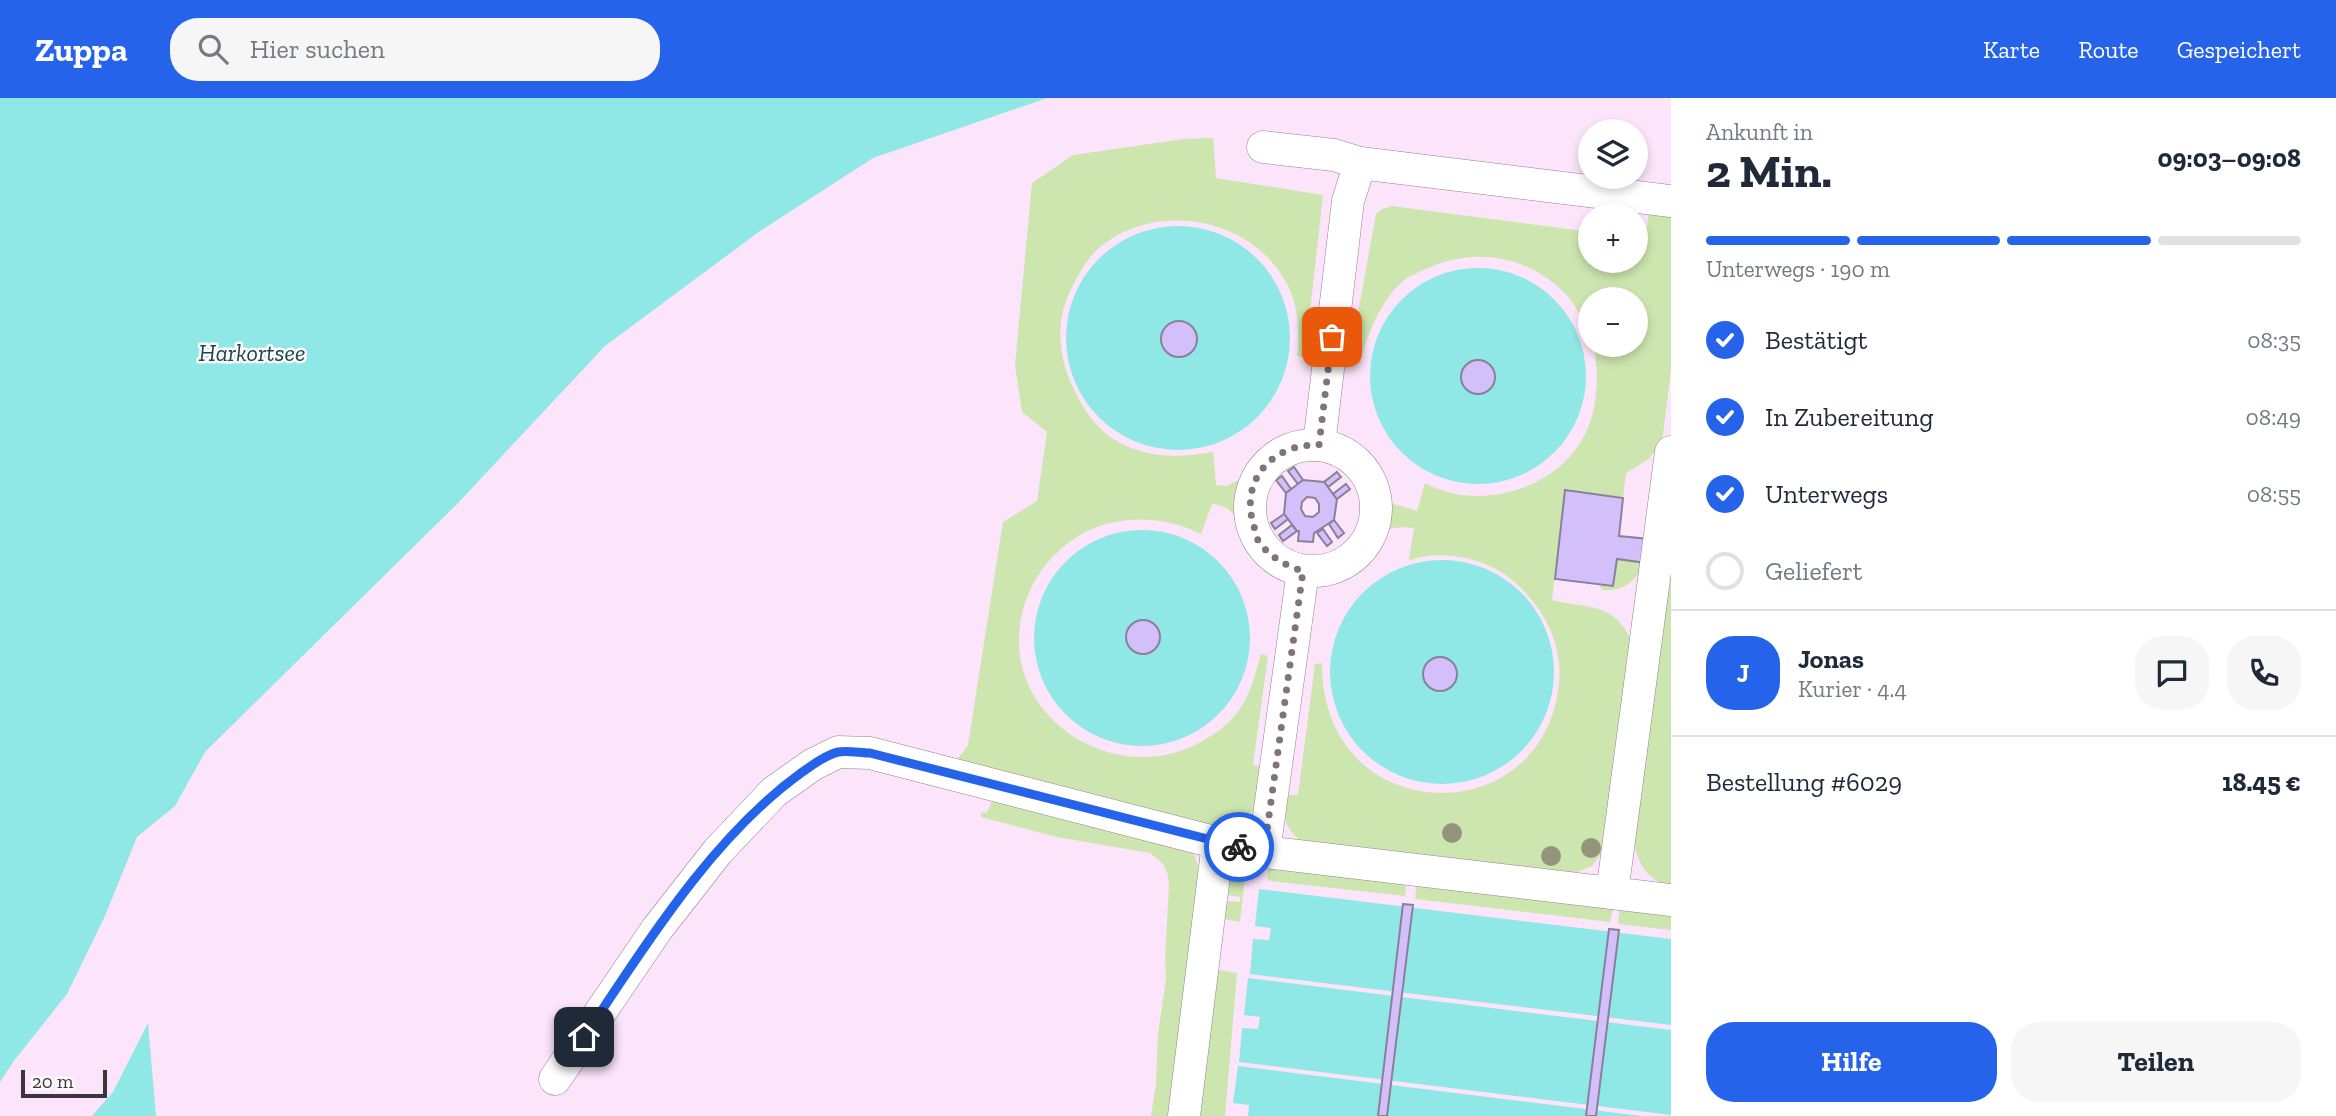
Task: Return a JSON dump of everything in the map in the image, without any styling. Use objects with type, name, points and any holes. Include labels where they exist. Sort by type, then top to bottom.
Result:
[{"type":"lane","points":[[1263,147],[1334,155],[1360,163],[1671,201]]},
{"type":"lane","points":[[1319,445],[1348,201],[1360,163]]},
{"type":"lane","points":[[1306,444],[1327,446],[1344,452],[1365,471],[1376,497],[1376,519],[1371,534],[1356,555],[1328,570],[1316,573],[1303,571],[1276,560],[1258,540],[1249,513],[1252,490],[1261,471],[1284,451],[1306,444]]},
{"type":"lane","points":[[1612,893],[1667,509],[1671,452]]},
{"type":"lane","points":[[1264,852],[1303,571]]},
{"type":"lane","points":[[555,1079],[657,929],[718,851],[774,792],[812,765],[838,752],[870,753],[1218,843],[1264,852],[1671,900]]},
{"type":"lane","points":[[1184,1116],[1218,843]]},
{"type":"shaded area","points":[[1213,138],[1216,178],[1323,195],[1305,357],[1297,356],[1298,326],[1289,288],[1268,257],[1247,240],[1196,222],[1169,221],[1143,225],[1118,235],[1096,251],[1070,291],[1064,306],[1060,337],[1065,368],[1078,397],[1098,426],[1111,438],[1142,452],[1159,455],[1213,452],[1216,485],[1227,486],[1245,477],[1240,499],[1242,526],[1230,510],[1212,504],[1201,534],[1170,523],[1137,519],[1105,524],[1089,530],[1056,553],[1035,581],[1022,614],[1019,650],[1027,682],[1044,710],[1068,732],[1096,748],[1128,756],[1162,755],[1207,739],[1233,718],[1242,706],[1252,685],[1261,654],[1268,656],[1253,765],[1268,768],[1262,792],[1248,815],[1229,824],[1215,826],[954,764],[968,745],[1003,522],[1037,501],[1047,432],[1022,412],[1015,365],[1032,183],[1073,155],[1184,139]]},
{"type":"shaded area","points":[[1392,206],[1578,230],[1578,273],[1648,273],[1649,208],[1671,216],[1671,370],[1663,435],[1649,459],[1626,473],[1623,498],[1565,490],[1552,600],[1591,607],[1611,615],[1627,632],[1634,647],[1607,846],[1592,866],[1572,874],[1309,846],[1291,831],[1283,812],[1282,795],[1298,795],[1315,664],[1322,663],[1331,718],[1356,758],[1392,783],[1434,793],[1477,788],[1515,768],[1544,734],[1559,684],[1559,670],[1555,642],[1544,617],[1518,585],[1495,568],[1481,562],[1437,555],[1409,560],[1414,528],[1391,529],[1372,542],[1381,525],[1379,489],[1394,504],[1417,511],[1425,483],[1447,492],[1470,496],[1517,490],[1539,481],[1575,450],[1587,430],[1594,409],[1595,357],[1648,357],[1648,287],[1578,287],[1578,311],[1555,284],[1540,273],[1505,260],[1468,257],[1431,267],[1402,282],[1388,298],[1376,319],[1360,363],[1349,362],[1376,214]]},
{"type":"shaded area","points":[[1617,559],[1646,563],[1628,584],[1617,589],[1602,590],[1599,584]]},
{"type":"shaded area","points":[[1671,561],[1671,887],[1655,880],[1644,870],[1633,840]]},
{"type":"shaded area","points":[[994,796],[1186,847],[1195,856],[1199,871],[1171,1116],[1151,1116],[1166,979],[1169,886],[1163,864],[1150,853],[1057,837],[981,817],[981,812],[987,813]]},
{"type":"shaded area","points":[[1270,863],[1407,879],[1405,896],[1269,881],[1267,878]]},
{"type":"shaded area","points":[[1232,866],[1246,867],[1240,922],[1223,919],[1225,901],[1240,902],[1240,897],[1226,895]]},
{"type":"shaded area","points":[[1417,880],[1614,905],[1610,922],[1415,899]]},
{"type":"shaded area","points":[[1620,906],[1671,912],[1671,930],[1618,924]]},
{"type":"shaded area","points":[[1218,970],[1237,973],[1225,1116],[1200,1116]]},
{"type":"water","name":"Harkortsee","points":[[0,98],[1047,98],[873,158],[760,231],[605,346],[457,504],[205,752],[175,806],[137,837],[105,916],[67,994],[0,1082]]},
{"type":"water","points":[[1178,226],[1200,228],[1231,239],[1249,251],[1265,267],[1277,285],[1285,305],[1290,338],[1288,360],[1277,391],[1265,409],[1249,425],[1231,437],[1211,445],[1178,450],[1156,448],[1125,437],[1107,425],[1091,409],[1079,391],[1071,371],[1066,338],[1068,316],[1079,285],[1091,267],[1107,251],[1125,239],[1145,231]]},
{"type":"water","points":[[1457,270],[1499,270],[1538,286],[1555,299],[1568,316],[1578,335],[1578,357],[1584,357],[1584,397],[1568,436],[1555,453],[1538,466],[1499,482],[1457,482],[1418,466],[1401,453],[1388,436],[1372,397],[1372,355],[1388,316],[1401,299],[1418,286]]},
{"type":"water","points":[[1142,530],[1183,538],[1202,548],[1218,562],[1232,578],[1242,597],[1250,638],[1242,679],[1232,698],[1218,714],[1202,728],[1183,738],[1142,746],[1101,738],[1082,728],[1066,714],[1052,698],[1042,679],[1034,638],[1042,597],[1052,578],[1066,562],[1082,548],[1101,538]]},
{"type":"water","points":[[1442,560],[1464,562],[1495,573],[1521,593],[1541,619],[1552,650],[1552,694],[1541,725],[1521,751],[1495,771],[1464,782],[1442,784],[1420,782],[1389,771],[1363,751],[1343,725],[1332,694],[1330,672],[1332,650],[1343,619],[1363,593],[1389,573],[1420,562]]},
{"type":"water","points":[[1259,889],[1671,939],[1671,1025],[1250,974],[1253,939],[1269,940],[1271,928],[1255,926]]},
{"type":"water","points":[[1248,978],[1671,1030],[1671,1115],[1239,1062],[1242,1028],[1258,1029],[1260,1017],[1244,1015]]},
{"type":"water","points":[[148,1023],[156,1116],[92,1116],[113,1092]]},
{"type":"water","points":[[1238,1066],[1642,1116],[1248,1116],[1249,1105],[1233,1103]]},
{"type":"building","points":[[1179,321],[1191,327],[1197,339],[1191,351],[1179,357],[1167,351],[1161,339],[1167,327]]},
{"type":"building","points":[[1478,360],[1490,365],[1495,377],[1490,389],[1478,394],[1466,389],[1461,377],[1466,365]]},
{"type":"building","points":[[1294,467],[1303,480],[1298,484],[1288,471]]},
{"type":"building","points":[[1337,472],[1341,477],[1328,487],[1324,482]]},
{"type":"building","points":[[1282,476],[1291,489],[1286,493],[1276,480]]},
{"type":"building","points":[[1303,480],[1324,482],[1337,499],[1334,520],[1314,533],[1313,542],[1298,541],[1299,531],[1284,514],[1286,493]],"holes":[[[1307,497],[1315,498],[1319,504],[1319,512],[1313,517],[1305,516],[1301,509],[1302,502]]]},
{"type":"building","points":[[1346,484],[1350,489],[1337,499],[1333,494]]},
{"type":"building","points":[[1565,490],[1623,498],[1619,536],[1649,539],[1646,563],[1617,559],[1613,586],[1555,579]]},
{"type":"building","points":[[1284,514],[1288,519],[1275,529],[1271,523]]},
{"type":"building","points":[[1334,520],[1344,533],[1338,538],[1329,524]]},
{"type":"building","points":[[1292,525],[1297,531],[1283,541],[1279,535]]},
{"type":"building","points":[[1323,529],[1332,542],[1327,546],[1317,533]]},
{"type":"building","points":[[1143,620],[1155,625],[1160,637],[1155,649],[1143,654],[1131,649],[1126,637],[1131,625]]},
{"type":"building","points":[[1440,657],[1452,662],[1457,674],[1452,686],[1440,691],[1428,686],[1423,674],[1428,662]]},
{"type":"building","points":[[1403,904],[1413,905],[1387,1116],[1378,1116]]},
{"type":"building","points":[[1609,929],[1619,930],[1596,1116],[1586,1116]]},
{"type":"way so far","points":[[1239,847],[1264,852],[1303,571],[1276,560],[1258,540],[1249,513],[1252,490],[1261,471],[1273,458],[1284,451],[1306,444],[1319,445],[1332,337]]},
{"type":"route","points":[[584,1037],[657,929],[718,851],[774,792],[812,765],[838,752],[870,753],[1239,847]]}]
